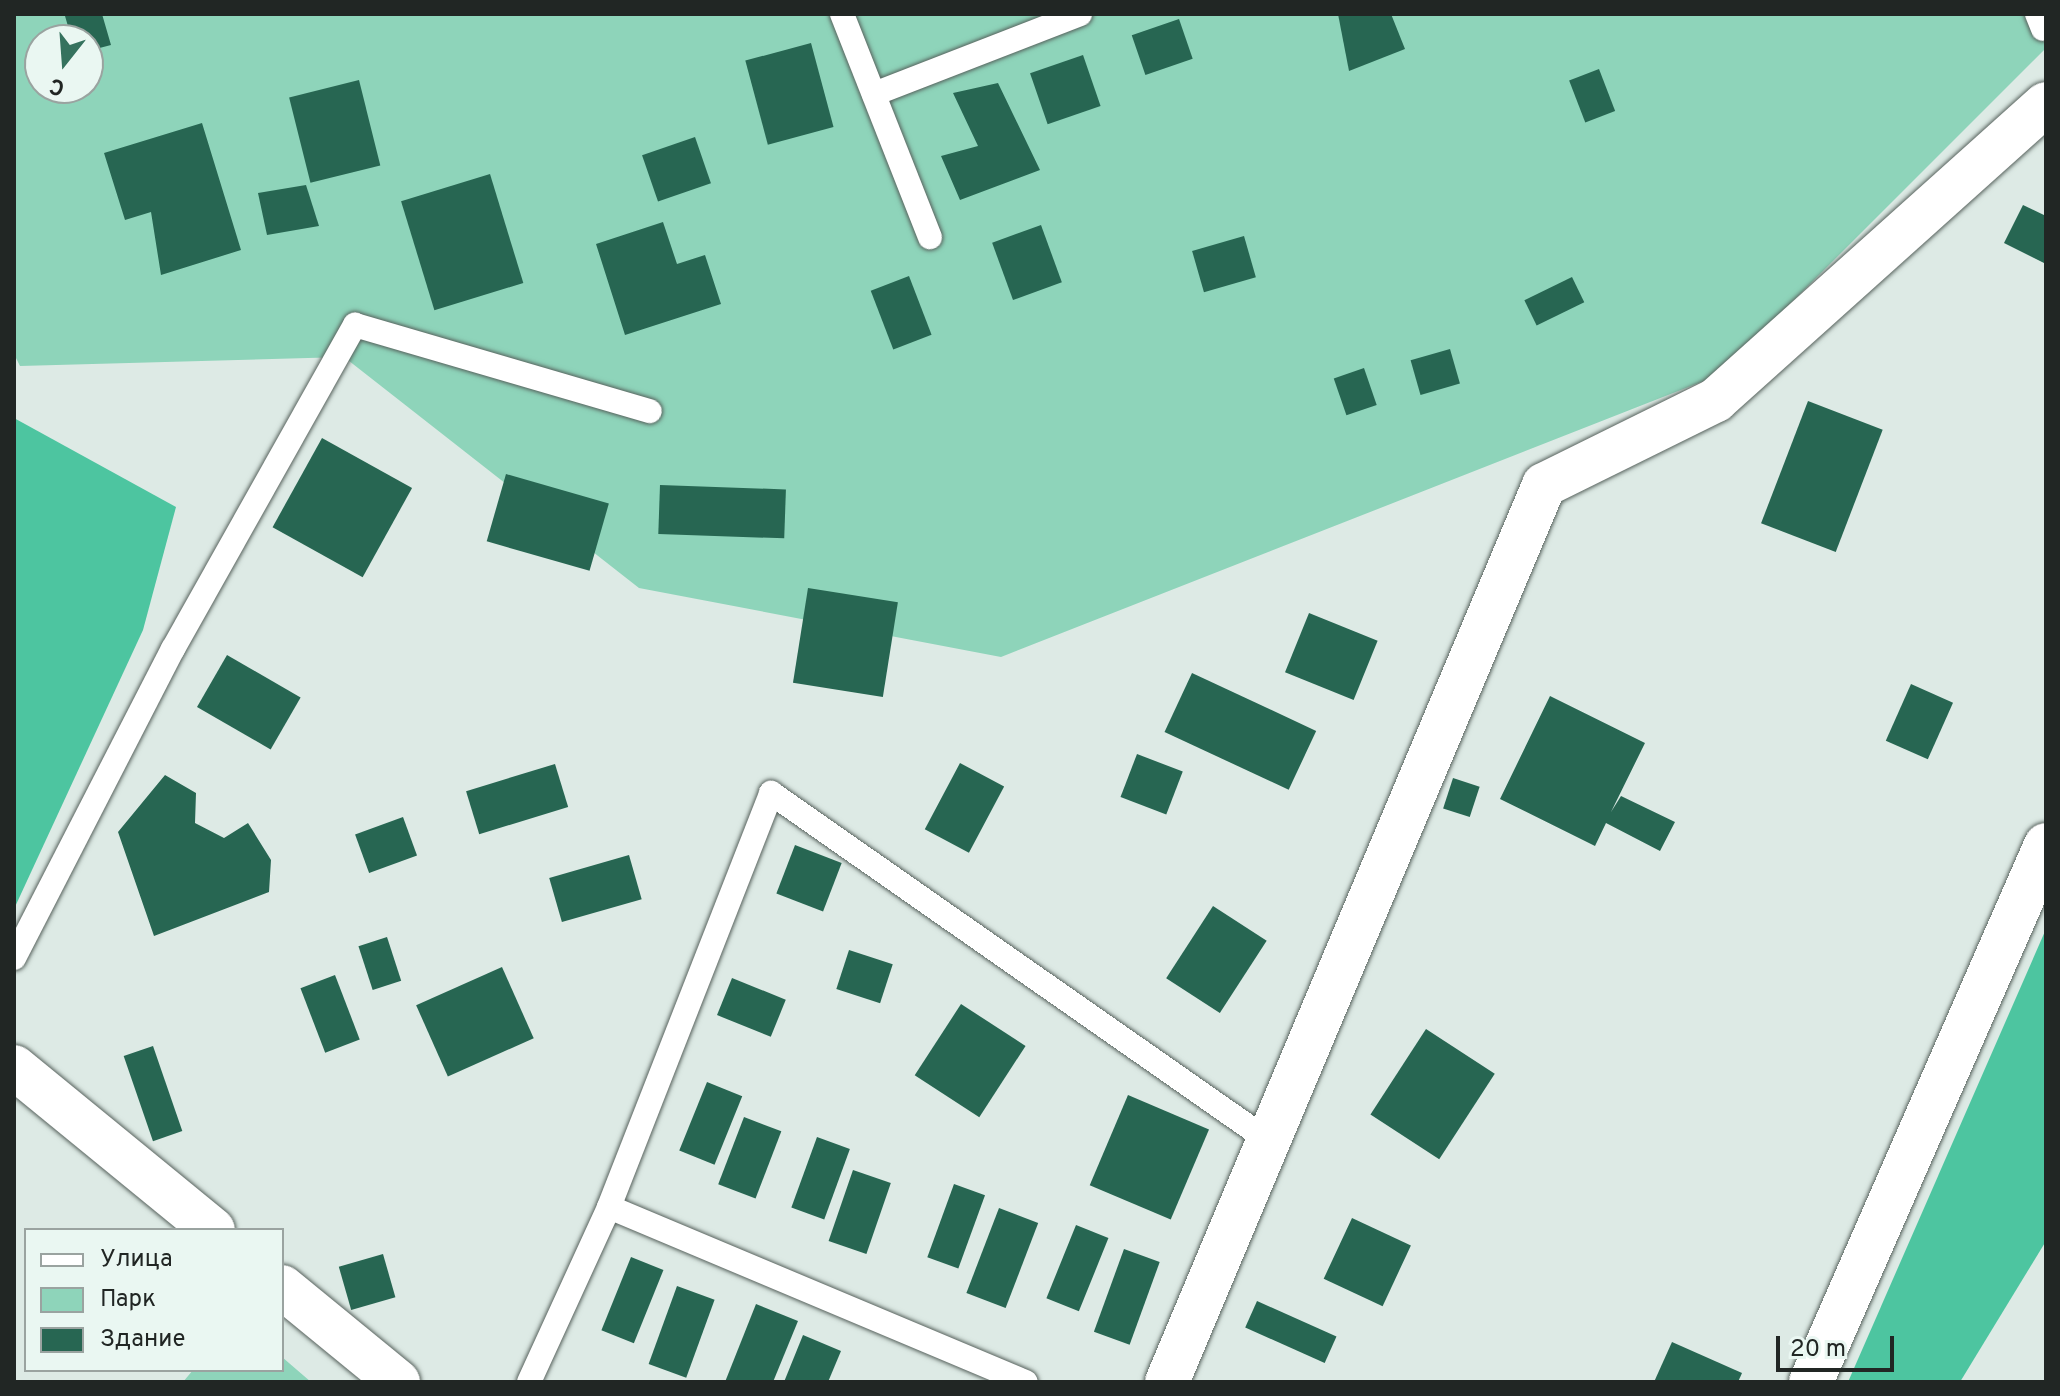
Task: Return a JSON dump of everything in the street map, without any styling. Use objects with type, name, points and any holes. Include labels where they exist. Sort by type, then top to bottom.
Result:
[{"type":"street","points":[[1167,1382],[1544,485],[1716,400],[2046,104]]},
{"type":"street","points":[[1811,1382],[2046,845]]},
{"type":"street","points":[[14,1067],[211,1228]]},
{"type":"street","points":[[284,1289],[398,1382]]},
{"type":"lane","points":[[842,14],[930,237]]},
{"type":"lane","points":[[874,94],[1080,14]]},
{"type":"lane","points":[[14,958],[173,649],[355,325],[650,411]]},
{"type":"lane","points":[[529,1382],[609,1207],[771,793],[1269,1141]]},
{"type":"lane","points":[[609,1207],[1026,1382]]},
{"type":"green space","points":[[14,14],[2046,14],[2046,48],[1719,375],[1001,657],[639,588],[344,357],[20,366],[14,354]]},
{"type":"green space","points":[[14,418],[176,507],[143,630],[14,909]]},
{"type":"green space","points":[[2046,929],[2046,1241],[1960,1382],[1848,1382]]},
{"type":"green space","points":[[284,1359],[311,1382],[183,1382],[191,1372],[284,1372]]},
{"type":"building","points":[[102,14],[111,45],[104,47],[104,24],[67,24],[65,16]]},
{"type":"building","points":[[1338,14],[1391,14],[1405,49],[1349,71]]},
{"type":"building","points":[[1179,19],[1193,59],[1145,75],[1132,35]]},
{"type":"building","points":[[811,43],[834,127],[768,145],[745,61]]},
{"type":"building","points":[[1083,55],[1101,106],[1048,124],[1030,73]]},
{"type":"building","points":[[1599,69],[1615,111],[1585,122],[1569,80]]},
{"type":"building","points":[[359,80],[380,165],[310,183],[289,97]]},
{"type":"building","points":[[998,83],[1040,170],[960,200],[941,156],[978,146],[953,93]]},
{"type":"building","points":[[202,123],[241,250],[161,275],[151,212],[125,220],[104,153]]},
{"type":"building","points":[[695,137],[711,183],[658,202],[642,155]]},
{"type":"building","points":[[490,174],[523,283],[434,310],[401,201]]},
{"type":"building","points":[[306,185],[319,226],[267,235],[258,193]]},
{"type":"building","points":[[2023,205],[2046,216],[2046,264],[2004,243]]},
{"type":"building","points":[[663,222],[677,264],[705,255],[721,304],[625,335],[596,244]]},
{"type":"building","points":[[1041,225],[1062,282],[1013,300],[992,243]]},
{"type":"building","points":[[1244,236],[1256,277],[1204,292],[1192,251]]},
{"type":"building","points":[[909,276],[932,335],[893,350],[871,291]]},
{"type":"building","points":[[1572,277],[1584,302],[1537,325],[1524,300]]},
{"type":"building","points":[[1450,349],[1460,384],[1421,395],[1411,360]]},
{"type":"building","points":[[1364,368],[1377,405],[1346,415],[1334,378]]},
{"type":"building","points":[[1808,401],[1883,430],[1836,552],[1761,523]]},
{"type":"building","points":[[322,438],[412,488],[363,577],[273,527]]},
{"type":"building","points":[[506,474],[609,503],[590,571],[487,541]]},
{"type":"building","points":[[660,485],[786,489],[784,538],[658,534]]},
{"type":"building","points":[[808,588],[898,602],[883,697],[793,683]]},
{"type":"building","points":[[1309,613],[1378,641],[1354,700],[1285,672]]},
{"type":"building","points":[[227,655],[301,698],[271,749],[197,707]]},
{"type":"building","points":[[1192,673],[1316,731],[1289,790],[1165,732]]},
{"type":"building","points":[[1911,684],[1953,703],[1928,759],[1886,741]]},
{"type":"building","points":[[1550,696],[1645,743],[1611,812],[1621,796],[1675,822],[1660,851],[1606,823],[1595,846],[1500,799]]},
{"type":"building","points":[[1137,754],[1183,772],[1166,815],[1121,797]]},
{"type":"building","points":[[960,763],[1004,786],[969,853],[925,829]]},
{"type":"building","points":[[555,764],[568,807],[479,834],[466,791]]},
{"type":"building","points":[[165,775],[196,793],[195,823],[224,838],[248,823],[271,860],[269,892],[154,936],[118,832]]},
{"type":"building","points":[[1453,778],[1480,787],[1470,817],[1443,808]]},
{"type":"building","points":[[403,817],[417,856],[369,873],[355,834]]},
{"type":"building","points":[[795,845],[842,863],[823,911],[776,894]]},
{"type":"building","points":[[629,855],[642,899],[562,922],[549,878]]},
{"type":"building","points":[[1213,906],[1267,941],[1220,1013],[1166,978]]},
{"type":"building","points":[[387,937],[401,981],[373,990],[358,946]]},
{"type":"building","points":[[849,950],[893,964],[880,1003],[836,989]]},
{"type":"building","points":[[502,967],[534,1038],[448,1076],[416,1005]]},
{"type":"building","points":[[335,975],[360,1039],[325,1053],[300,988]]},
{"type":"building","points":[[732,978],[786,1000],[771,1037],[717,1015]]},
{"type":"building","points":[[961,1004],[1026,1046],[979,1117],[915,1075]]},
{"type":"building","points":[[1426,1029],[1495,1074],[1439,1159],[1370,1115]]},
{"type":"building","points":[[153,1046],[182,1131],[153,1141],[124,1056]]},
{"type":"building","points":[[707,1082],[742,1096],[715,1165],[679,1151]]},
{"type":"building","points":[[1128,1095],[1209,1129],[1171,1220],[1090,1185]]},
{"type":"building","points":[[744,1117],[781,1131],[756,1199],[718,1184]]},
{"type":"building","points":[[817,1137],[850,1149],[824,1219],[791,1207]]},
{"type":"building","points":[[853,1170],[891,1183],[866,1254],[829,1241]]},
{"type":"building","points":[[954,1184],[985,1195],[958,1269],[927,1257]]},
{"type":"building","points":[[999,1208],[1038,1223],[1006,1308],[966,1293]]},
{"type":"building","points":[[1352,1218],[1411,1245],[1383,1306],[1324,1279]]},
{"type":"building","points":[[1076,1225],[1108,1238],[1079,1311],[1046,1298]]},
{"type":"building","points":[[1124,1249],[1160,1262],[1130,1345],[1094,1332]]},
{"type":"building","points":[[383,1254],[395,1297],[351,1310],[339,1267]]},
{"type":"building","points":[[631,1257],[663,1270],[634,1343],[601,1330]]},
{"type":"building","points":[[677,1286],[715,1300],[686,1378],[649,1364]]},
{"type":"building","points":[[1257,1301],[1336,1336],[1325,1363],[1245,1327]]},
{"type":"building","points":[[756,1304],[798,1321],[773,1382],[725,1382]]},
{"type":"building","points":[[803,1335],[841,1351],[828,1382],[784,1382]]},
{"type":"building","points":[[1672,1342],[1742,1373],[1738,1382],[1654,1382]]}]
